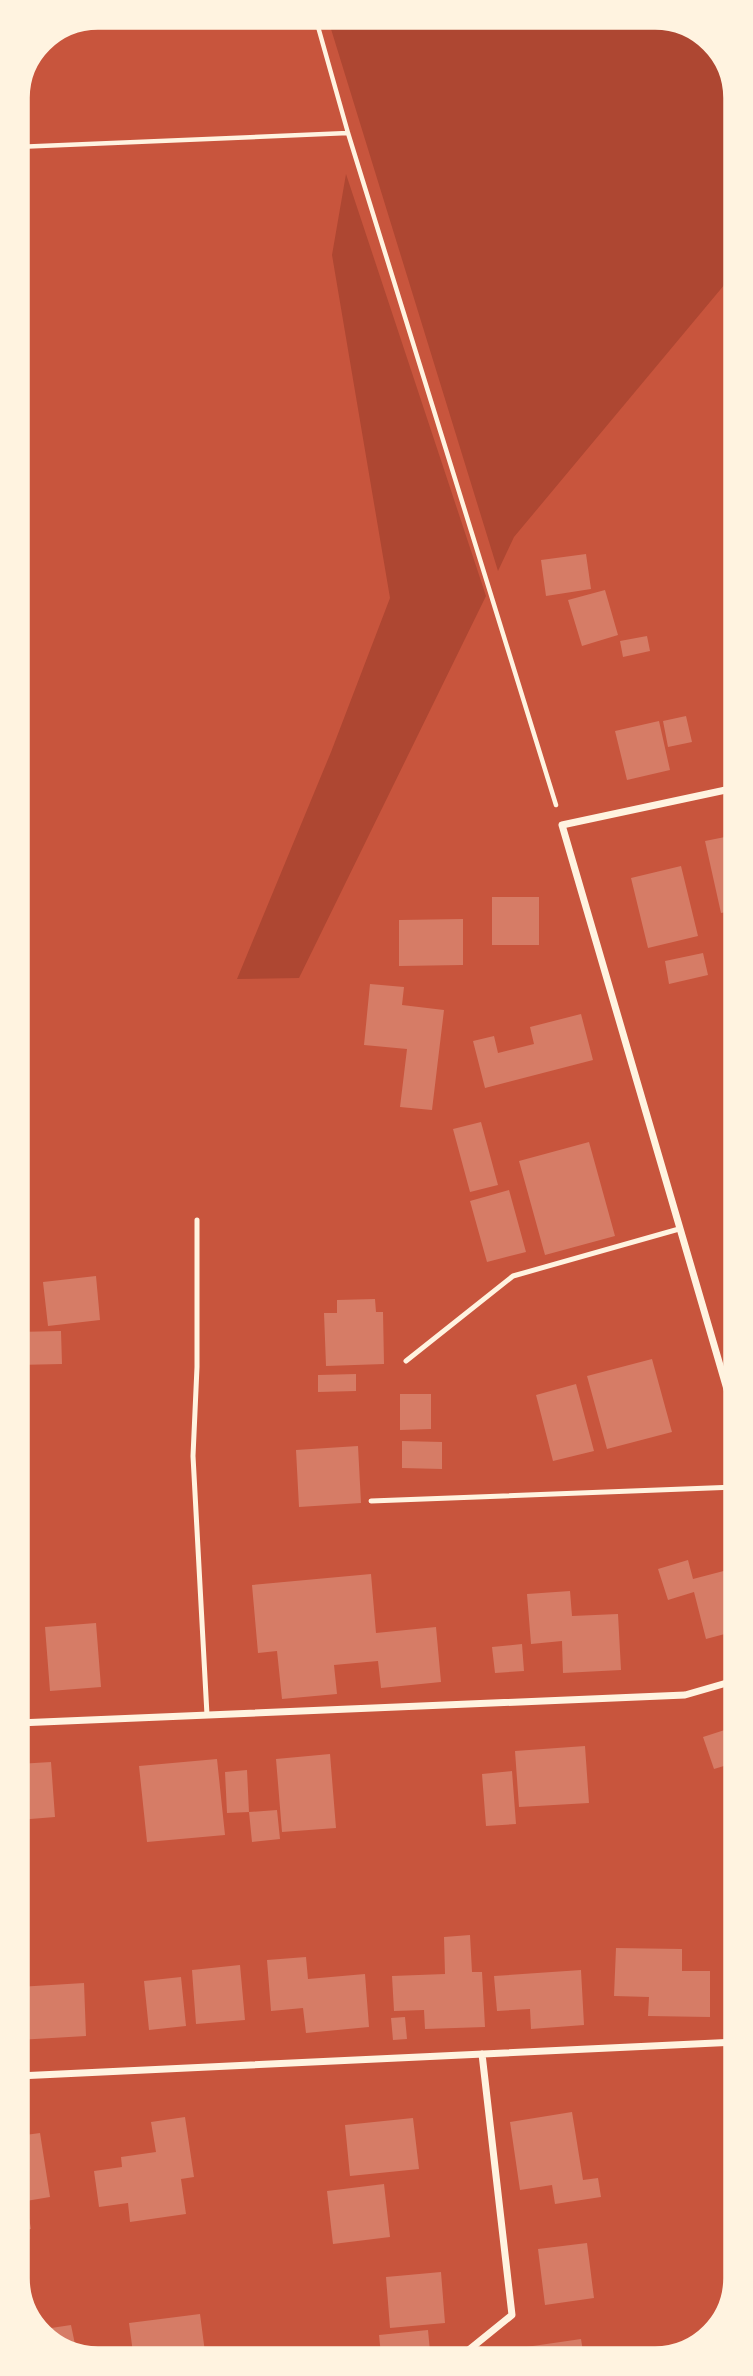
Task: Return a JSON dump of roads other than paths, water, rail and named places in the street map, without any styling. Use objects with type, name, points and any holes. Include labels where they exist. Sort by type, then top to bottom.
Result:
[{"type":"street","points":[[725,790],[562,825],[725,1382]]},
{"type":"street","points":[[28,1723],[685,1695],[725,1683]]},
{"type":"street","points":[[28,2076],[725,2043]]},
{"type":"street","points":[[471,2348],[512,2315],[482,2054]]},
{"type":"lane","points":[[197,1220],[197,1367],[193,1456],[207,1714]]},
{"type":"lane","points":[[405,1361],[513,1276],[679,1229]]},
{"type":"lane","points":[[371,1502],[725,1487]]}]
